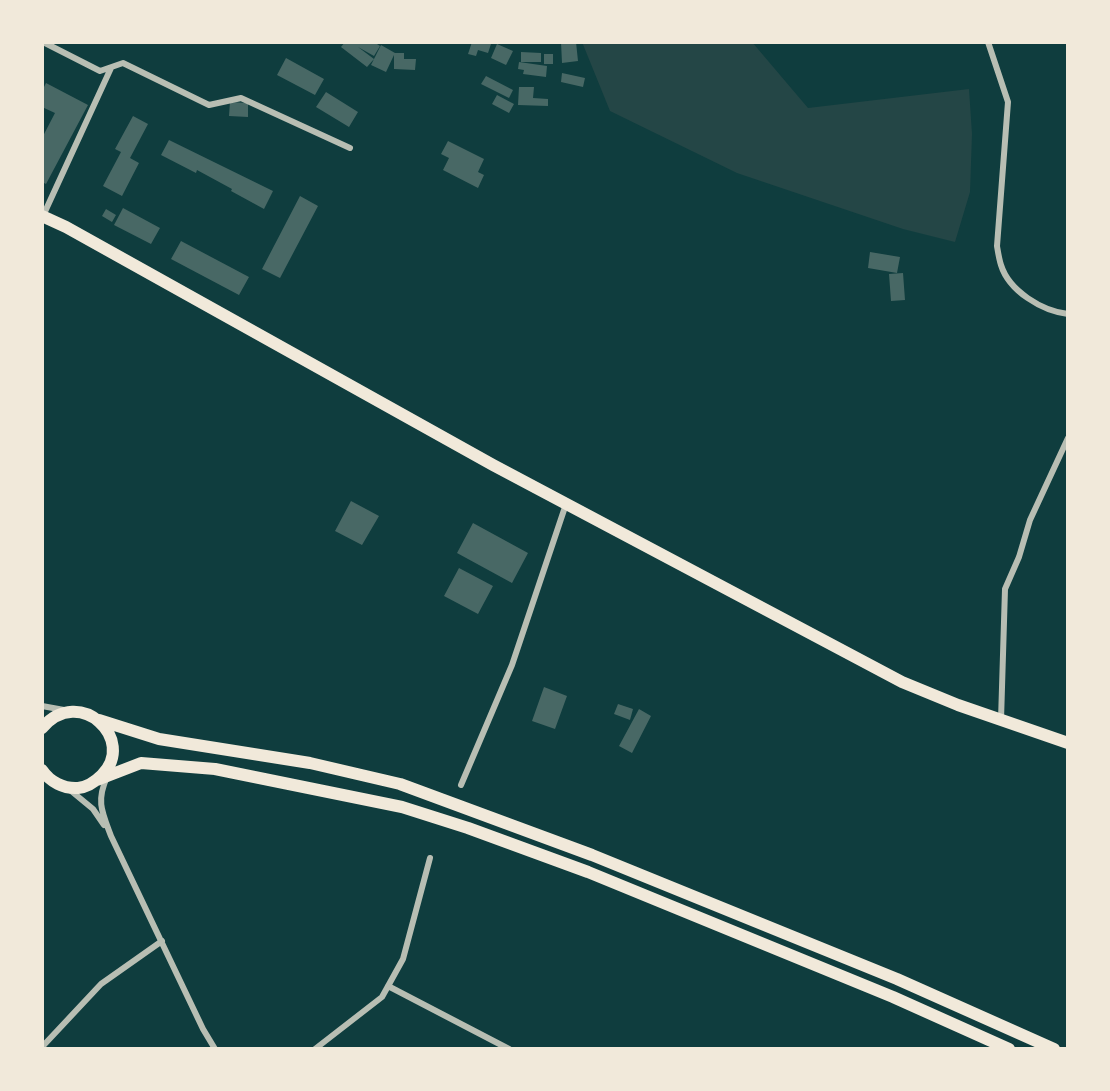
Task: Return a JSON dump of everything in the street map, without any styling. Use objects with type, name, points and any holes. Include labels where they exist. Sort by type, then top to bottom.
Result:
[{"type":"main road","points":[[43,216],[493,465],[902,682],[1068,743]]},
{"type":"main road","points":[[42,720],[61,713],[74,711],[87,713],[99,720],[159,740],[310,763],[400,784],[592,855],[897,979],[1054,1049]]},
{"type":"main road","points":[[42,728],[49,720],[61,713]]},
{"type":"main road","points":[[99,720],[111,739],[113,750],[111,762],[103,778]]},
{"type":"main road","points":[[42,770],[53,782],[75,788],[87,786],[141,763],[215,769],[402,807],[588,872],[893,997],[1009,1049]]},
{"type":"street","points":[[988,42],[1008,102],[997,246],[1001,267],[1015,287],[1036,304],[1068,314]]},
{"type":"street","points":[[42,52],[44,43],[100,71],[123,63],[209,105],[241,98],[350,148]]},
{"type":"street","points":[[43,216],[111,67]]},
{"type":"street","points":[[1001,720],[1005,590],[1019,557],[1030,520],[1068,438]]},
{"type":"street","points":[[461,785],[513,665],[567,504]]},
{"type":"street","points":[[42,706],[74,711]]},
{"type":"street","points":[[103,778],[101,808],[111,836],[203,1029],[215,1049]]},
{"type":"street","points":[[53,782],[74,792],[93,808],[111,836]]},
{"type":"street","points":[[315,1049],[382,997],[403,958],[430,858]]},
{"type":"street","points":[[42,1047],[101,984],[162,941]]},
{"type":"street","points":[[388,987],[509,1049]]},
{"type":"shaded area","points":[[582,42],[752,42],[808,108],[969,89],[972,134],[970,192],[955,242],[903,229],[737,173],[610,111]]},
{"type":"building","points":[[345,42],[355,44],[356,42],[374,42],[380,46],[374,56],[358,47],[374,59],[367,67],[341,47]]},
{"type":"building","points":[[472,42],[491,44],[488,53],[478,50],[476,56],[468,54]]},
{"type":"building","points":[[561,42],[576,42],[578,61],[562,63]]},
{"type":"building","points":[[497,44],[513,51],[506,65],[491,58]]},
{"type":"building","points":[[381,45],[395,53],[404,53],[404,59],[416,59],[415,70],[394,69],[394,55],[386,72],[371,65]]},
{"type":"building","points":[[521,52],[541,53],[541,62],[521,62]]},
{"type":"building","points":[[544,54],[553,54],[553,64],[544,64]]},
{"type":"building","points":[[286,58],[324,79],[315,95],[277,75]]},
{"type":"building","points":[[519,62],[547,66],[546,77],[523,74],[524,70],[518,69]]},
{"type":"building","points":[[562,73],[585,78],[583,87],[561,82]]},
{"type":"building","points":[[486,76],[513,90],[509,98],[481,84]]},
{"type":"building","points":[[46,83],[88,105],[46,184],[42,182],[42,138],[55,113],[42,107],[42,91]]},
{"type":"building","points":[[519,87],[534,87],[533,98],[548,99],[548,106],[518,105]]},
{"type":"building","points":[[326,92],[358,112],[349,127],[316,107]]},
{"type":"building","points":[[497,95],[514,104],[509,113],[492,104]]},
{"type":"building","points":[[230,102],[248,103],[248,117],[229,116]]},
{"type":"building","points":[[133,116],[148,124],[130,158],[139,163],[122,196],[103,186],[121,152],[115,149]]},
{"type":"building","points":[[169,140],[273,191],[264,209],[197,170],[196,173],[161,155]]},
{"type":"building","points":[[448,141],[484,159],[478,172],[484,175],[478,188],[443,170],[449,158],[441,154]]},
{"type":"building","points":[[300,196],[318,206],[280,278],[262,269]]},
{"type":"building","points":[[123,208],[160,228],[151,244],[114,225]]},
{"type":"building","points":[[106,209],[116,215],[112,222],[102,216]]},
{"type":"building","points":[[181,241],[249,277],[239,295],[171,259]]},
{"type":"building","points":[[870,252],[900,257],[897,273],[868,268]]},
{"type":"building","points":[[903,273],[905,300],[891,301],[889,274]]},
{"type":"building","points":[[351,501],[379,516],[362,545],[335,531]]},
{"type":"building","points":[[473,523],[528,553],[512,583],[457,553]]},
{"type":"building","points":[[459,568],[493,586],[478,614],[444,596]]},
{"type":"building","points":[[544,687],[567,696],[555,729],[532,721]]},
{"type":"building","points":[[618,704],[633,709],[630,720],[614,714]]},
{"type":"building","points":[[639,709],[651,716],[632,753],[619,746]]}]
